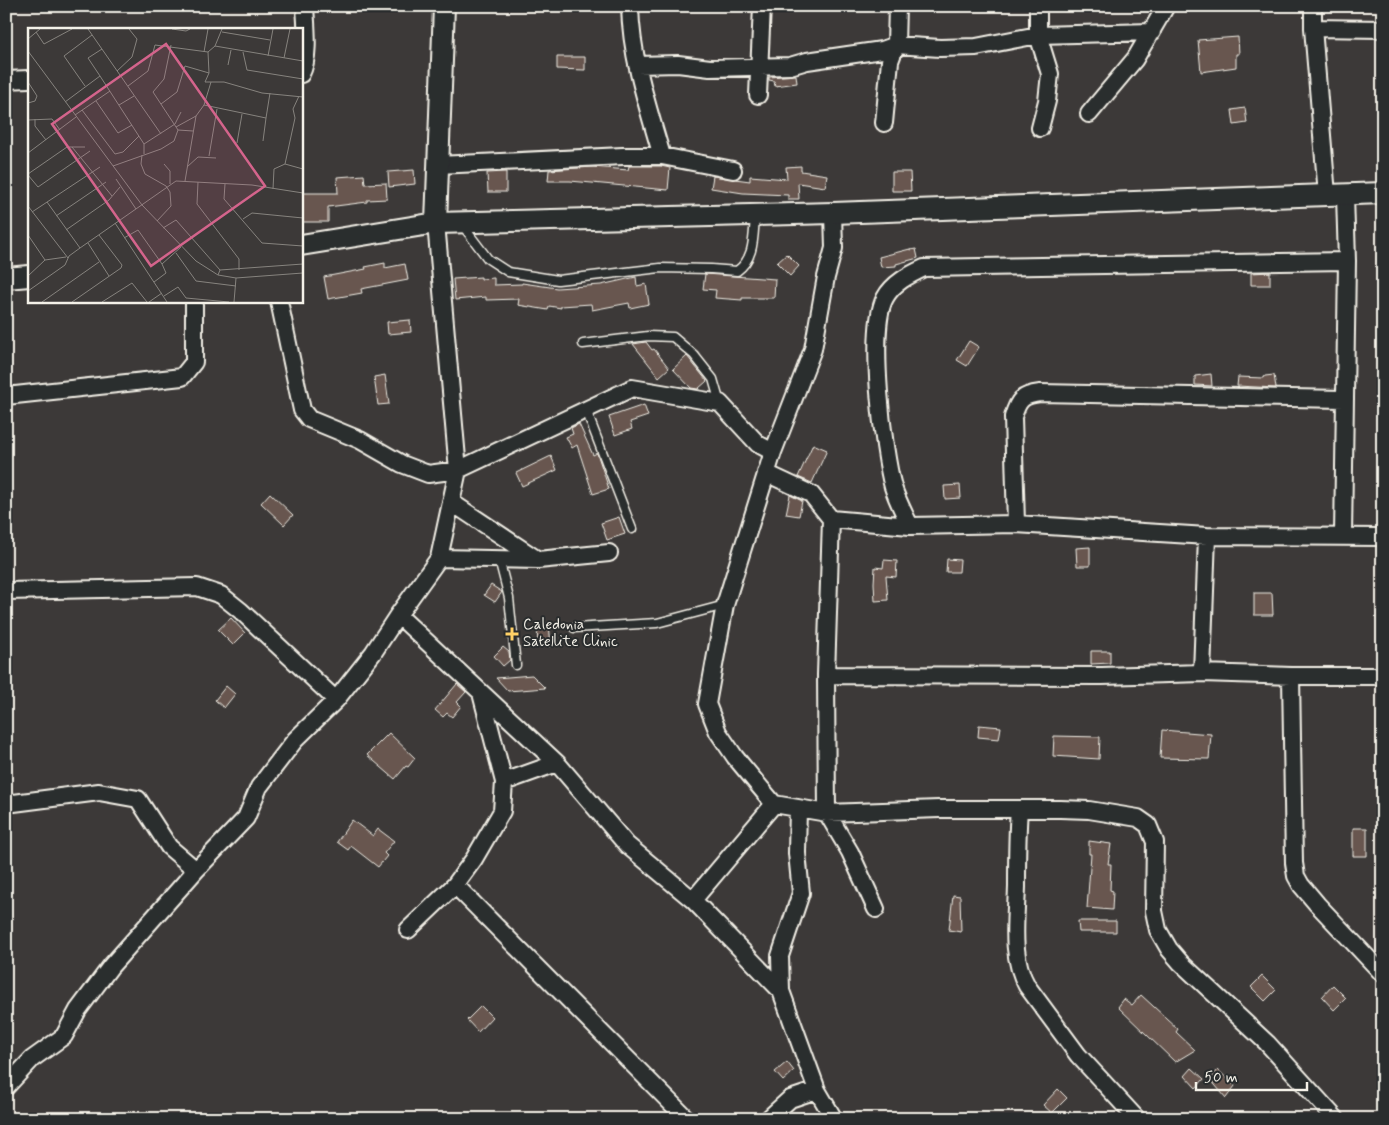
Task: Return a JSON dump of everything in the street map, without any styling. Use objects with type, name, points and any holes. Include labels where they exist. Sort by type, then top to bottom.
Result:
[{"type":"street","points":[[302,72],[305,68],[306,55],[305,6]]},
{"type":"street","points":[[6,1087],[32,1059],[64,1036],[78,1010],[111,966],[196,870],[246,818],[259,787],[294,740],[336,700],[374,653],[398,615],[439,558],[458,470],[436,223],[444,6]]},
{"type":"street","points":[[630,6],[630,26],[637,64],[662,156]]},
{"type":"street","points":[[758,95],[762,6]]},
{"type":"street","points":[[884,123],[890,61],[896,44],[897,6]]},
{"type":"street","points":[[1038,6],[1038,35],[1050,74],[1047,100],[1040,128]]},
{"type":"street","points":[[1088,114],[1135,59],[1166,6]]},
{"type":"street","points":[[1313,6],[1313,28],[1347,261],[1343,536]]},
{"type":"street","points":[[1313,28],[1383,29]]},
{"type":"street","points":[[637,64],[678,64],[710,68],[760,68],[790,66],[807,61],[882,50],[896,44],[940,48],[976,46],[1038,35],[1152,32]]},
{"type":"street","points":[[6,80],[28,79]]},
{"type":"street","points":[[438,165],[623,156],[662,156],[733,170]]},
{"type":"street","points":[[302,245],[436,223],[833,213],[1383,193]]},
{"type":"street","points":[[833,213],[834,248],[826,277],[813,349],[773,452],[725,605],[706,704],[718,732],[735,757],[774,804],[827,813],[939,809],[1090,810],[1138,818],[1148,825],[1155,842],[1154,910],[1158,930],[1169,949],[1181,963],[1267,1043],[1336,1119]]},
{"type":"street","points":[[910,526],[893,488],[888,461],[876,342],[879,317],[885,297],[903,278],[924,268],[1347,261]]},
{"type":"street","points":[[6,278],[28,276]]},
{"type":"street","points":[[6,396],[182,376],[194,362],[194,302]]},
{"type":"street","points":[[279,302],[302,410],[309,419],[360,440],[402,464],[428,474],[458,470],[632,388],[720,404],[758,444],[773,452]]},
{"type":"street","points":[[1016,524],[1013,417],[1016,407],[1022,398],[1031,394],[1344,399]]},
{"type":"street","points":[[766,473],[811,494],[831,519],[826,675],[827,813],[850,852],[876,908]]},
{"type":"street","points":[[451,502],[538,560]]},
{"type":"street","points":[[831,519],[910,526],[1016,524],[1207,536],[1383,537]]},
{"type":"street","points":[[1202,674],[1207,536]]},
{"type":"street","points":[[439,558],[538,560],[609,554]]},
{"type":"street","points":[[6,591],[197,587],[221,595],[241,611],[336,700]]},
{"type":"street","points":[[398,615],[557,763],[627,845],[693,900],[781,991]]},
{"type":"street","points":[[826,675],[1102,676],[1202,674],[1383,676]]},
{"type":"street","points":[[1291,676],[1294,863],[1296,876],[1317,904],[1383,974]]},
{"type":"street","points":[[408,930],[455,885],[474,859],[502,811],[504,782],[481,693]]},
{"type":"street","points":[[504,782],[557,763]]},
{"type":"street","points":[[6,804],[99,792],[138,799],[169,847],[196,870]]},
{"type":"street","points":[[693,900],[774,804]]},
{"type":"street","points":[[798,808],[797,853],[801,893],[780,956],[781,991],[817,1090],[834,1119]]},
{"type":"street","points":[[1019,809],[1016,845],[1015,937],[1021,975],[1031,992],[1078,1055],[1137,1119]]},
{"type":"street","points":[[455,885],[686,1119]]},
{"type":"street","points":[[768,1119],[790,1099],[817,1090]]},
{"type":"lane","points":[[460,222],[488,259],[508,272],[558,280],[660,268],[737,271],[745,266],[752,252],[755,215]]},
{"type":"lane","points":[[583,344],[648,336],[673,337],[694,355],[714,379],[720,404]]},
{"type":"lane","points":[[586,410],[632,529]]},
{"type":"lane","points":[[499,559],[510,598],[516,665]]},
{"type":"lane","points":[[574,628],[657,623],[725,605]]},
{"type":"building","points":[[1238,37],[1239,54],[1236,54],[1236,67],[1201,72],[1198,40]]},
{"type":"building","points":[[557,57],[585,57],[585,70],[557,69]]},
{"type":"building","points":[[796,75],[797,83],[775,86],[774,81],[769,80],[769,77]]},
{"type":"building","points":[[1245,108],[1247,123],[1234,125],[1232,110]]},
{"type":"building","points":[[629,166],[661,166],[670,168],[668,190],[570,181],[548,181],[549,170],[593,167],[628,170]]},
{"type":"building","points":[[801,166],[801,171],[827,175],[825,187],[798,183],[799,199],[788,199],[788,195],[743,193],[711,188],[713,176],[750,181],[750,176],[787,179],[786,167]]},
{"type":"building","points":[[414,170],[415,184],[389,187],[388,172]]},
{"type":"building","points":[[506,172],[506,192],[488,192],[487,173]]},
{"type":"building","points":[[892,172],[910,172],[911,191],[892,191]]},
{"type":"building","points":[[364,175],[365,184],[386,183],[387,199],[367,200],[367,202],[328,207],[328,222],[302,222],[302,193],[338,193],[337,177]]},
{"type":"building","points":[[916,249],[918,258],[896,264],[896,266],[881,267],[879,257]]},
{"type":"building","points":[[787,254],[799,266],[790,276],[777,263]]},
{"type":"building","points":[[385,263],[385,268],[405,264],[408,280],[361,289],[362,293],[328,299],[324,277],[366,269],[365,267]]},
{"type":"building","points":[[1270,272],[1270,285],[1251,285],[1251,273]]},
{"type":"building","points":[[705,274],[775,279],[774,298],[742,298],[742,300],[715,298],[716,290],[703,289]]},
{"type":"building","points":[[481,277],[481,279],[494,278],[494,285],[522,283],[557,288],[601,285],[636,277],[637,286],[646,284],[649,304],[630,308],[629,303],[592,310],[591,304],[561,306],[561,308],[549,306],[548,310],[518,305],[519,299],[486,300],[486,297],[455,300],[453,279]]},
{"type":"building","points":[[410,320],[411,332],[388,334],[387,322]]},
{"type":"building","points":[[969,341],[979,347],[967,366],[957,360]]},
{"type":"building","points":[[646,342],[669,368],[659,377],[633,344]]},
{"type":"building","points":[[687,356],[707,381],[698,389],[691,388],[673,369]]},
{"type":"building","points":[[1211,374],[1212,386],[1195,385],[1195,376]]},
{"type":"building","points":[[385,375],[389,404],[378,405],[374,377]]},
{"type":"building","points":[[1274,375],[1276,388],[1237,386],[1238,377],[1264,378],[1265,376]]},
{"type":"building","points":[[644,405],[648,416],[630,422],[632,429],[615,435],[609,417]]},
{"type":"building","points":[[579,424],[593,455],[597,453],[609,489],[593,494],[577,445],[572,448],[566,437],[573,434],[571,428]]},
{"type":"building","points":[[813,444],[827,450],[812,483],[798,477]]},
{"type":"building","points":[[551,456],[557,470],[522,486],[516,473]]},
{"type":"building","points":[[960,485],[961,498],[945,499],[944,486]]},
{"type":"building","points":[[270,493],[293,515],[284,525],[261,503]]},
{"type":"building","points":[[790,495],[802,501],[799,516],[786,514]]},
{"type":"building","points":[[619,517],[625,534],[607,540],[601,523]]},
{"type":"building","points":[[1090,547],[1090,566],[1077,566],[1076,548]]},
{"type":"building","points":[[947,559],[960,560],[959,572],[946,572]]},
{"type":"building","points":[[884,560],[897,561],[896,577],[886,576],[888,600],[875,601],[875,567],[883,568]]},
{"type":"building","points":[[491,585],[502,592],[495,602],[484,595]]},
{"type":"building","points":[[1254,593],[1272,593],[1273,615],[1254,615]]},
{"type":"building","points":[[231,618],[245,633],[233,645],[218,630]]},
{"type":"building","points":[[549,623],[551,646],[538,647],[537,624]]},
{"type":"building","points":[[503,647],[509,652],[510,660],[503,666],[494,656]]},
{"type":"building","points":[[1091,651],[1110,651],[1110,663],[1091,664]]},
{"type":"building","points":[[532,675],[545,688],[508,691],[496,678]]},
{"type":"building","points":[[457,684],[466,692],[457,702],[461,706],[452,717],[447,713],[443,717],[435,710]]},
{"type":"building","points":[[226,686],[235,694],[224,708],[215,700]]},
{"type":"building","points":[[979,725],[1001,727],[999,739],[978,737]]},
{"type":"building","points":[[1162,730],[1211,734],[1209,759],[1160,758]]},
{"type":"building","points":[[389,733],[415,758],[395,779],[367,755]]},
{"type":"building","points":[[1054,736],[1100,737],[1099,759],[1053,756]]},
{"type":"building","points":[[352,820],[373,836],[378,829],[394,841],[384,853],[387,856],[378,867],[351,846],[348,850],[337,842]]},
{"type":"building","points":[[1353,828],[1367,828],[1367,856],[1353,856]]},
{"type":"building","points":[[1089,841],[1111,844],[1108,864],[1111,864],[1110,890],[1113,891],[1112,910],[1087,908],[1091,854],[1089,854]]},
{"type":"building","points":[[953,895],[960,896],[961,932],[949,930]]},
{"type":"building","points":[[1078,921],[1116,921],[1116,932],[1079,932]]},
{"type":"building","points":[[1262,976],[1276,990],[1265,1001],[1251,987]]},
{"type":"building","points":[[1333,985],[1346,998],[1334,1010],[1322,997]]},
{"type":"building","points":[[1141,995],[1178,1029],[1176,1032],[1195,1050],[1175,1062],[1118,1007],[1124,999],[1132,1005]]},
{"type":"building","points":[[481,1006],[492,1017],[478,1032],[467,1020]]},
{"type":"building","points":[[787,1062],[794,1071],[783,1081],[775,1072]]},
{"type":"building","points":[[1192,1068],[1204,1079],[1196,1088],[1185,1076]]},
{"type":"building","points":[[1218,1070],[1235,1086],[1226,1098],[1210,1079]]},
{"type":"building","points":[[1058,1089],[1067,1098],[1052,1113],[1043,1105]]},
{"type":"place","name":"Caledonia Satellite Clinic","points":[[512,634]]}]
